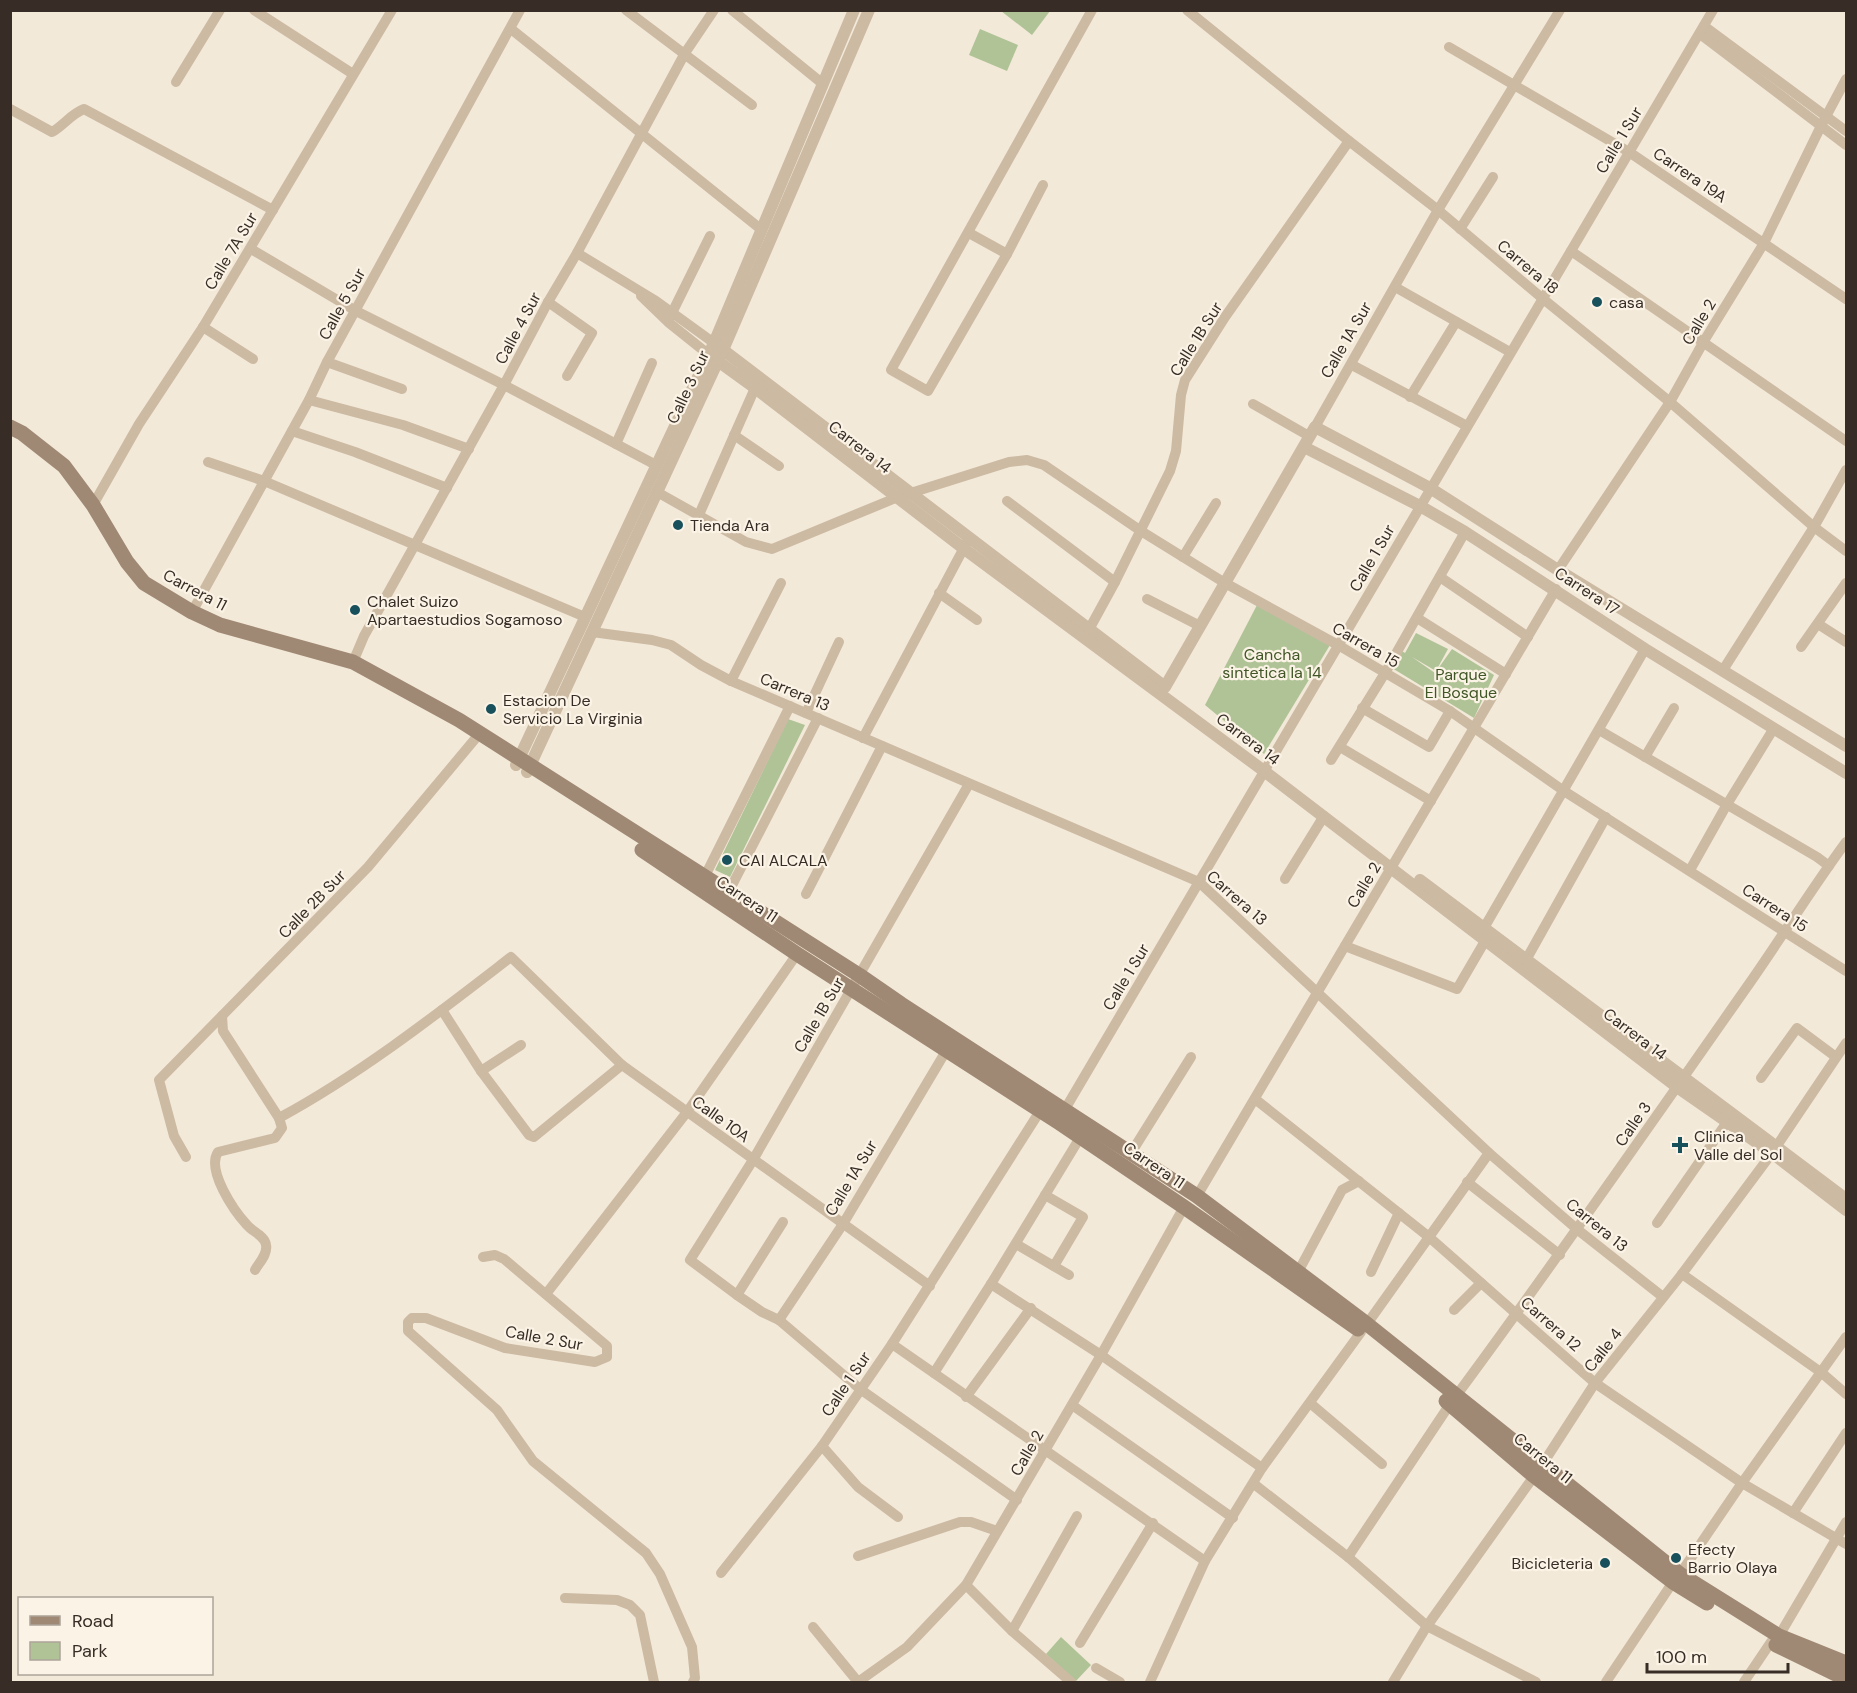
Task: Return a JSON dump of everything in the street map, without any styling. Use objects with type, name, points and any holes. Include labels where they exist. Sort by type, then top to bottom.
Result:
[{"type":"main road","name":"Carrera 11","points":[[10,427],[22,433],[64,466],[93,505],[127,562],[144,583],[192,612],[220,625],[353,662],[424,702],[456,727],[478,736],[725,898],[859,975],[1084,1131],[1184,1207],[1364,1328]]},
{"type":"main road","name":"Carrera 11","points":[[523,766],[704,878],[725,898],[797,954],[946,1051],[1040,1112],[1061,1116]]},
{"type":"main road","name":"Carrera 11","points":[[1084,1131],[1131,1153],[1197,1196],[1298,1272],[1537,1470],[1677,1578],[1775,1639],[1846,1679]]},
{"type":"main road","name":"Carrera 11","points":[[1775,1639],[1846,1663]]},
{"type":"street","points":[[176,82],[220,10]]},
{"type":"street","points":[[254,10],[353,74]]},
{"type":"street","name":"Calle 7A Sur","points":[[93,505],[139,424],[251,249],[392,10]]},
{"type":"street","name":"Calle 5 Sur","points":[[192,612],[520,10]]},
{"type":"street","points":[[626,10],[752,105]]},
{"type":"street","name":"Calle 4 Sur","points":[[353,662],[364,636],[577,253],[685,53],[714,10]]},
{"type":"street","points":[[732,10],[823,84]]},
{"type":"street","name":"Calle 3 Sur","points":[[523,766],[585,617],[656,465],[716,352],[762,230],[823,84],[842,57],[854,10]]},
{"type":"street","name":"Calle 3 Sur","points":[[523,766],[592,632],[657,492],[842,57],[868,10]]},
{"type":"street","points":[[1043,184],[928,391],[891,370],[1092,10]]},
{"type":"street","name":"Carrera 18","points":[[1187,10],[1438,210],[1846,551]]},
{"type":"street","name":"Calle 1A Sur","points":[[1165,687],[1352,365],[1438,210],[1560,10]]},
{"type":"street","name":"Calle 1 Sur","points":[[1061,1116],[1713,10]]},
{"type":"street","points":[[511,28],[762,230]]},
{"type":"street","points":[[1702,30],[1823,121],[1846,145]]},
{"type":"street","name":"Carrera 19A","points":[[1449,47],[1629,152],[1846,299]]},
{"type":"street","name":"Calle 2","points":[[1558,570],[1670,402],[1764,243],[1846,79]]},
{"type":"street","points":[[10,109],[52,132],[63,125],[73,113],[84,109],[273,210]]},
{"type":"street","points":[[1823,121],[1846,131]]},
{"type":"street","name":"Calle 1B Sur","points":[[1087,633],[1170,471],[1176,451],[1181,396],[1185,380],[1225,317],[1349,141]]},
{"type":"street","points":[[1460,229],[1493,177]]},
{"type":"street","points":[[969,233],[1006,254]]},
{"type":"street","points":[[670,318],[710,237]]},
{"type":"street","points":[[251,249],[356,311],[656,465]]},
{"type":"street","points":[[1571,250],[1846,441]]},
{"type":"street","name":"Carrera 14","points":[[577,253],[635,289],[670,318],[911,493],[966,543]]},
{"type":"street","points":[[1395,287],[1510,352]]},
{"type":"street","points":[[548,303],[592,333],[567,376]]},
{"type":"street","points":[[1410,397],[1456,322]]},
{"type":"street","points":[[203,327],[253,359]]},
{"type":"street","name":"Carrera 14","points":[[716,352],[755,388],[898,497],[966,543],[1203,720],[1393,865],[1485,941],[1774,1150],[1846,1199]]},
{"type":"street","points":[[327,362],[402,389]]},
{"type":"street","points":[[616,444],[652,363]]},
{"type":"street","points":[[1352,365],[1467,426]]},
{"type":"street","points":[[698,517],[755,388]]},
{"type":"street","points":[[309,400],[403,425],[469,448]]},
{"type":"street","points":[[1253,404],[1309,437]]},
{"type":"street","points":[[292,431],[355,452],[447,488]]},
{"type":"street","points":[[734,435],[779,466]]},
{"type":"street","name":"Carrera 17","points":[[1309,437],[1430,488],[1558,570],[1846,746]]},
{"type":"street","name":"Carrera 17","points":[[1309,437],[1465,532],[1646,649],[1846,773]]},
{"type":"street","name":"Carrera 15","points":[[657,492],[746,542],[772,549],[898,497],[1009,462],[1027,460],[1044,465],[1141,531],[1225,583],[1338,645],[1449,711],[1564,791],[1846,971]]},
{"type":"street","points":[[208,462],[264,481],[415,543],[585,617]]},
{"type":"street","points":[[1723,670],[1814,526],[1846,470]]},
{"type":"street","points":[[1007,501],[1115,582]]},
{"type":"street","points":[[1183,557],[1216,503]]},
{"type":"street","points":[[1331,760],[1385,673],[1465,532]]},
{"type":"street","points":[[863,738],[966,543]]},
{"type":"street","points":[[1440,577],[1528,637]]},
{"type":"street","points":[[731,681],[781,583]]},
{"type":"street","points":[[1801,647],[1846,583]]},
{"type":"street","name":"Calle 2","points":[[1197,1196],[1556,589]]},
{"type":"street","points":[[939,593],[977,620]]},
{"type":"street","points":[[1147,599],[1200,626]]},
{"type":"street","points":[[1417,618],[1506,674]]},
{"type":"street","points":[[1818,624],[1846,642]]},
{"type":"street","name":"Carrera 13","points":[[592,632],[652,640],[670,645],[731,681],[1199,882],[1489,1153],[1578,1230],[1663,1297]]},
{"type":"street","name":"Carrera 14","points":[[1087,633],[1165,687],[1203,720]]},
{"type":"street","points":[[806,713],[839,642]]},
{"type":"street","points":[[1484,928],[1646,649]]},
{"type":"street","points":[[704,878],[790,706]]},
{"type":"street","points":[[1362,708],[1429,747],[1449,711]]},
{"type":"street","points":[[1645,758],[1674,708]]},
{"type":"street","points":[[725,898],[818,718]]},
{"type":"street","points":[[1690,870],[1774,728]]},
{"type":"street","points":[[1599,730],[1829,866]]},
{"type":"street","name":"Calle 2B Sur","points":[[186,1157],[174,1136],[159,1080],[368,867],[478,736]]},
{"type":"street","points":[[806,894],[882,746]]},
{"type":"street","points":[[1340,747],[1431,801]]},
{"type":"street","name":"Carrera 14","points":[[1266,768],[1323,816],[1484,928],[1526,960],[1727,1122],[1774,1150],[1846,1210]]},
{"type":"street","name":"Calle 1B Sur","points":[[737,1295],[690,1260],[753,1160],[969,784]]},
{"type":"street","points":[[1285,879],[1323,816]]},
{"type":"street","points":[[1526,960],[1606,817]]},
{"type":"street","name":"Calle 3","points":[[1348,1557],[1453,1400],[1578,1230],[1846,842]]},
{"type":"street","points":[[1345,946],[1457,989],[1485,941]]},
{"type":"street","points":[[483,1257],[495,1255],[504,1259],[546,1294],[687,1112],[797,954]]},
{"type":"street","name":"Calle 10A","points":[[442,1010],[511,957],[622,1065],[930,1286]]},
{"type":"street","points":[[279,1118],[350,1075],[442,1010],[481,1071],[529,1135],[534,1137],[622,1065]]},
{"type":"street","points":[[222,1016],[223,1031],[279,1118],[282,1128],[275,1138],[218,1152],[214,1157],[214,1170],[234,1209],[266,1245],[266,1254],[255,1270]]},
{"type":"street","points":[[1761,1078],[1797,1028],[1836,1057]]},
{"type":"street","name":"Calle 4","points":[[1393,1683],[1427,1626],[1595,1383],[1682,1274],[1774,1150],[1846,1043]]},
{"type":"street","points":[[481,1071],[521,1045]]},
{"type":"street","name":"Calle 1A Sur","points":[[779,1320],[843,1224],[946,1051]]},
{"type":"street","points":[[1131,1153],[1191,1058]]},
{"type":"street","name":"Carrera 12","points":[[1255,1099],[1429,1237],[1595,1383],[1742,1483],[1846,1544]]},
{"type":"street","name":"Calle 1 Sur","points":[[722,1573],[822,1446],[930,1286],[1040,1112]]},
{"type":"street","points":[[1657,1223],[1727,1122]]},
{"type":"street","points":[[934,1373],[992,1284],[1084,1131]]},
{"type":"street","points":[[1150,1683],[1205,1560],[1262,1468],[1489,1153]]},
{"type":"street","points":[[1298,1272],[1342,1190],[1359,1181]]},
{"type":"street","points":[[1467,1182],[1560,1255]]},
{"type":"street","points":[[1046,1195],[1083,1217],[1054,1266]]},
{"type":"street","name":"Calle 2","points":[[858,1682],[908,1647],[966,1586],[1184,1207]]},
{"type":"street","points":[[1371,1272],[1399,1213]]},
{"type":"street","points":[[783,1222],[737,1295],[762,1312],[779,1320],[860,1389],[1017,1500]]},
{"type":"street","points":[[1016,1244],[1069,1275]]},
{"type":"street","points":[[1682,1274],[1822,1373],[1846,1394]]},
{"type":"street","points":[[1454,1310],[1481,1283]]},
{"type":"street","points":[[992,1284],[1101,1354],[1262,1468]]},
{"type":"street","name":"Calle 2 Sur","points":[[546,1294],[552,1302],[607,1346],[607,1357],[595,1362],[504,1348],[426,1318],[412,1318],[408,1322],[408,1331],[497,1410],[532,1461],[646,1554],[660,1574],[692,1647],[695,1677],[693,1683]]},
{"type":"street","points":[[966,1396],[1031,1308]]},
{"type":"street","points":[[1606,1683],[1742,1483],[1846,1337]]},
{"type":"street","points":[[892,1344],[1205,1560]]},
{"type":"street","points":[[1310,1403],[1382,1464]]},
{"type":"street","points":[[1072,1405],[1233,1518]]},
{"type":"street","points":[[1793,1513],[1846,1433]]},
{"type":"street","points":[[822,1446],[858,1487],[898,1517]]},
{"type":"street","points":[[1254,1484],[1348,1557],[1427,1626],[1536,1683]]},
{"type":"street","points":[[1012,1630],[1077,1516]]},
{"type":"street","points":[[858,1556],[960,1522],[971,1522],[997,1531]]},
{"type":"street","points":[[1744,1683],[1775,1639],[1846,1522]]},
{"type":"street","points":[[1080,1643],[1153,1523]]},
{"type":"street","points":[[966,1586],[1071,1683]]},
{"type":"street","points":[[565,1598],[617,1600],[630,1605],[640,1615],[654,1683]]},
{"type":"street","points":[[813,1628],[858,1682]]},
{"type":"street","points":[[1096,1668],[1120,1683]]},
{"type":"green space","points":[[1001,11],[1050,11],[1032,35]]},
{"type":"green space","points":[[980,29],[1018,45],[1007,71],[969,55]]},
{"type":"green space","name":"Cancha sintetica la 14","points":[[1257,605],[1330,645],[1264,754],[1205,705]]},
{"type":"green space","name":"Parque El Bosque","points":[[1416,633],[1448,649],[1436,671],[1412,657],[1435,673],[1452,649],[1494,675],[1474,718],[1392,668],[1402,651],[1405,653]]},
{"type":"green space","points":[[788,719],[805,725],[730,877],[715,870]]},
{"type":"green space","points":[[1061,1637],[1091,1665],[1076,1681],[1046,1654]]},
{"type":"place","name":"casa","points":[[1597,302]]},
{"type":"place","name":"Tienda Ara","points":[[678,525]]},
{"type":"place","name":"Chalet Suizo Apartaestudios Sogamoso","points":[[355,610]]},
{"type":"place","name":"Estacion De Servicio La Virginia","points":[[491,709]]},
{"type":"place","name":"CAI ALCALA","points":[[727,860]]},
{"type":"place","name":"Clinica Valle del Sol","points":[[1680,1145]]},
{"type":"place","name":"Efecty Barrio Olaya","points":[[1676,1558]]},
{"type":"place","name":"Bicicleteria","points":[[1605,1563]]}]
